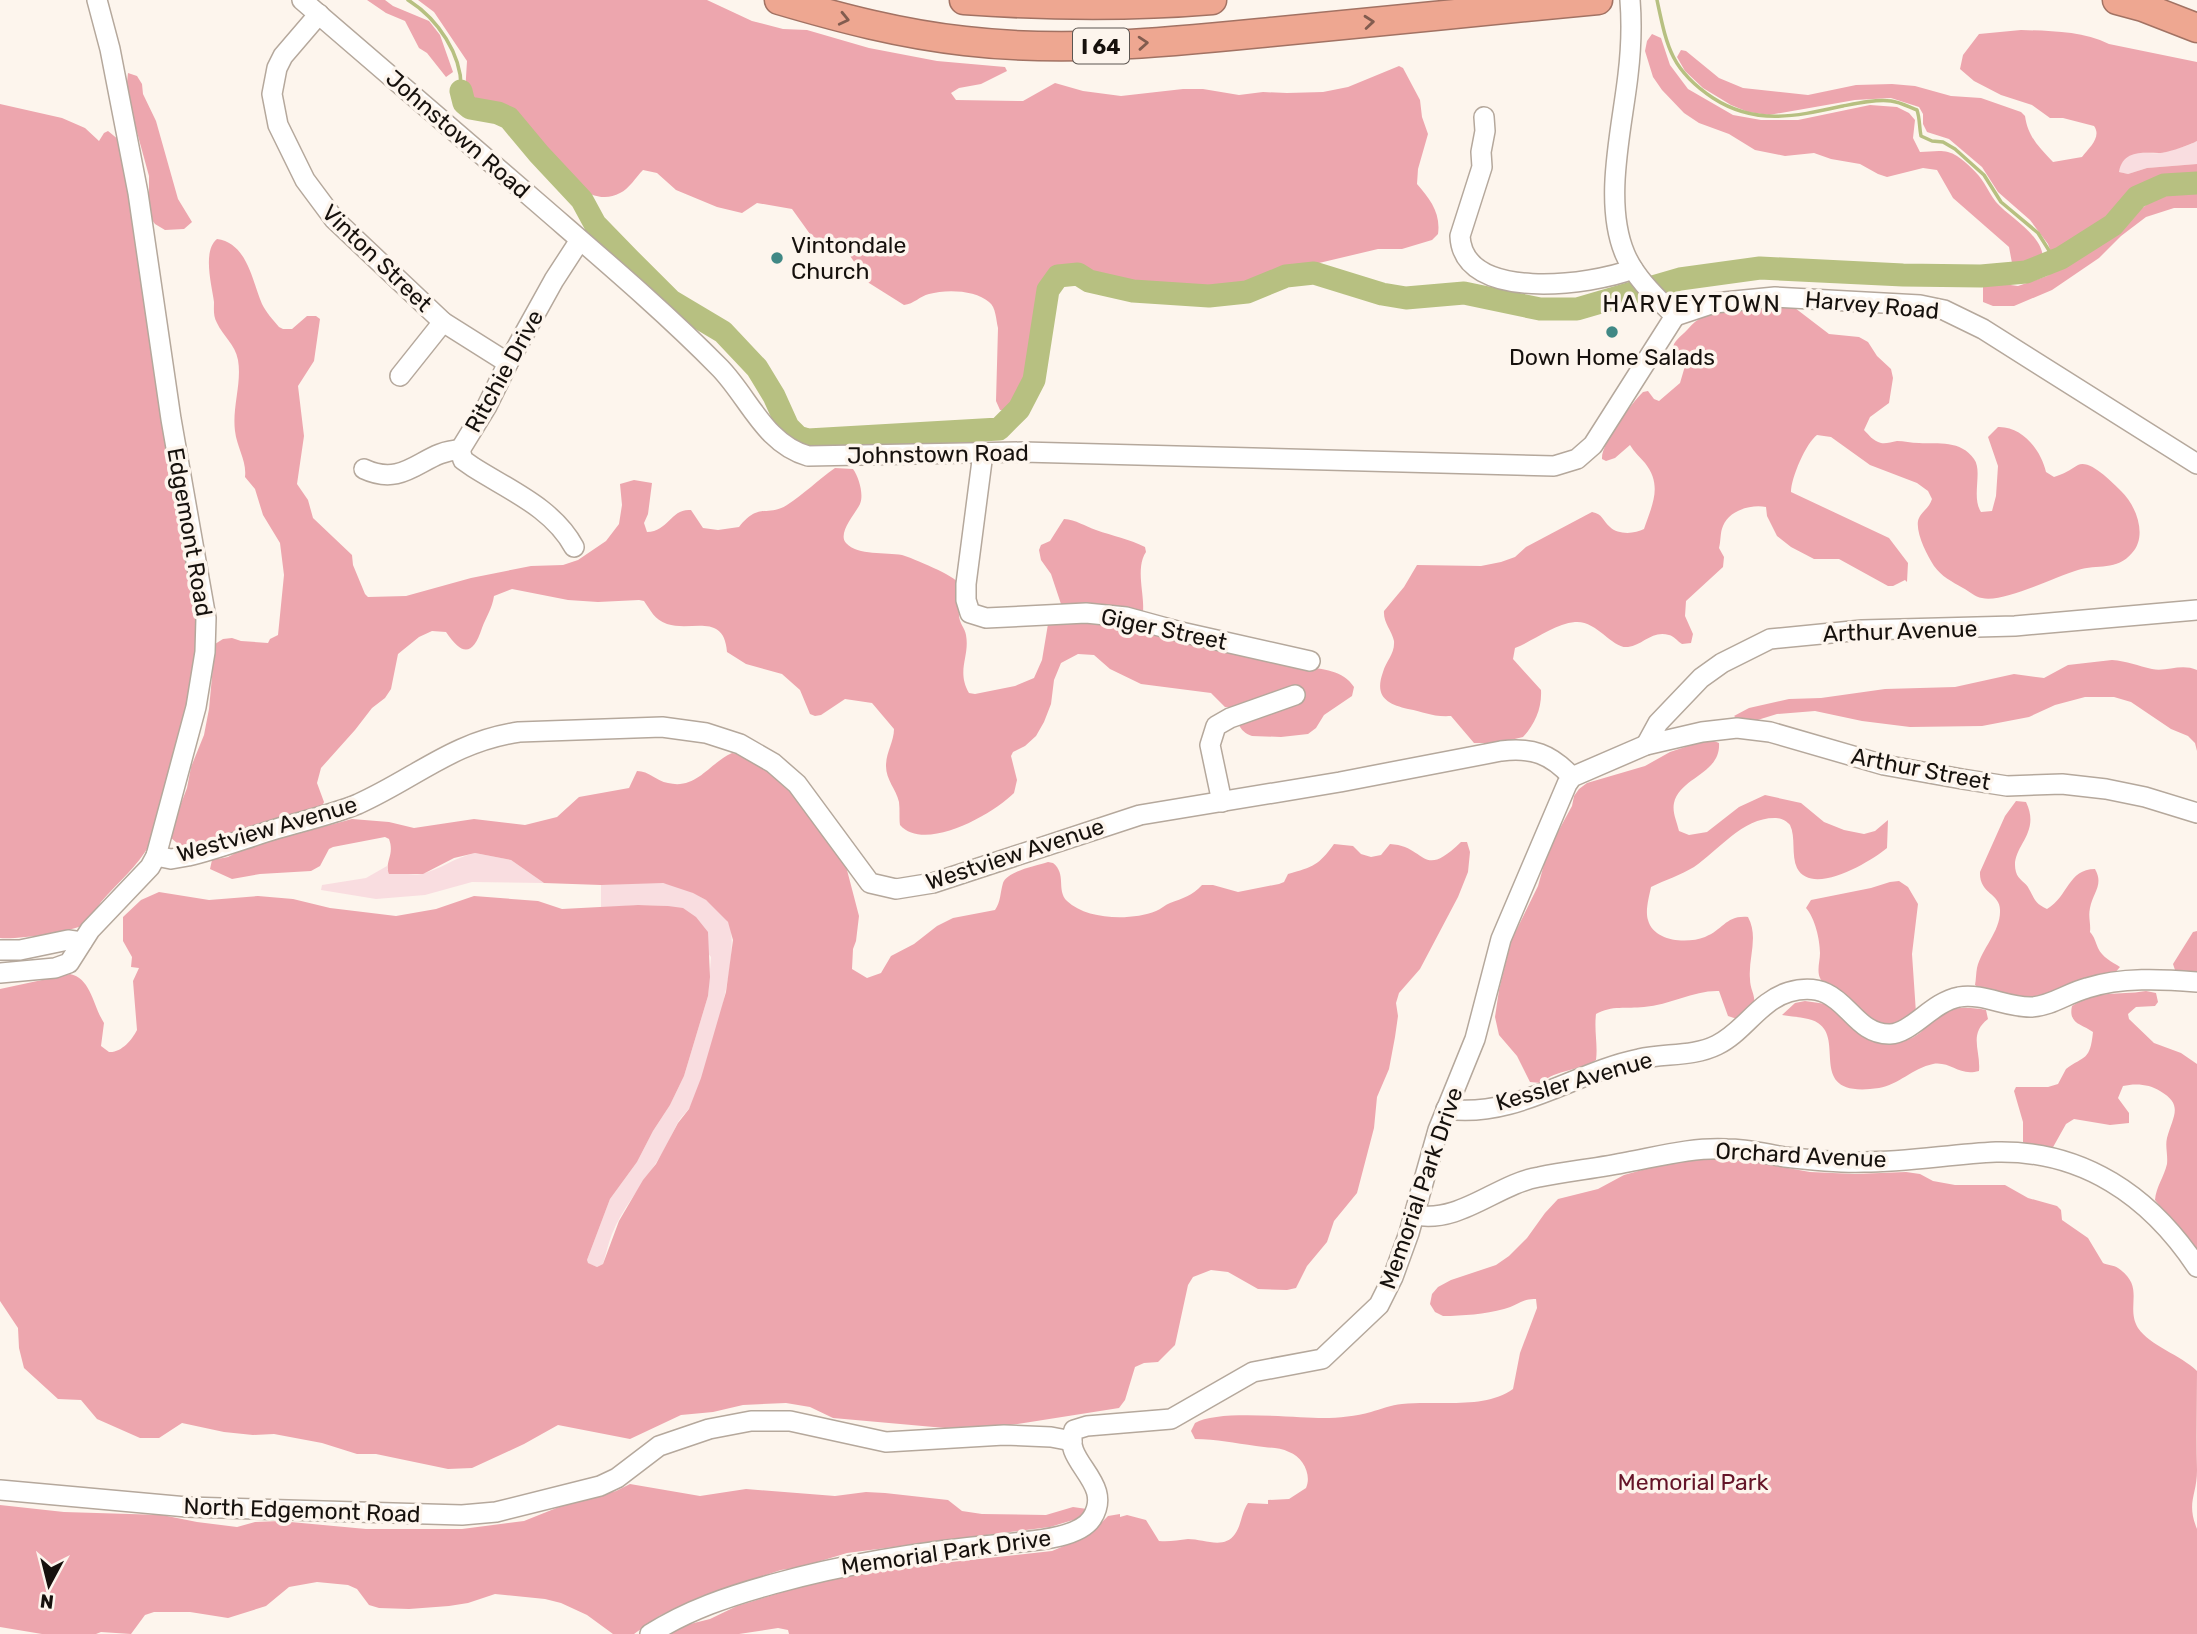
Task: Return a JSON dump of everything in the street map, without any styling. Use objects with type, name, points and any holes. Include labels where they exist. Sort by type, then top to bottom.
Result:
[{"type":"highway","name":"I 64","points":[[779,0],[835,17],[899,31],[966,41],[1034,46],[1102,46],[1194,40],[1598,0]]},
{"type":"highway","name":"I 64","points":[[964,0],[1042,6],[1135,6],[1212,0]]},
{"type":"highway","points":[[2117,0],[2197,28]]},
{"type":"street","name":"Edgemont Road","points":[[0,973],[62,966],[73,958],[100,918],[141,878],[156,856],[196,707],[205,652],[205,618],[171,419],[142,219],[110,49],[97,0]]},
{"type":"street","name":"Johnstown Road","points":[[302,0],[580,240],[719,368],[738,388],[766,428],[788,448],[808,456],[984,453],[1506,466],[1566,464],[1587,452],[1600,435],[1675,316]]},
{"type":"street","points":[[1630,0],[1631,38],[1615,194],[1620,238],[1636,273],[1675,316]]},
{"type":"street","name":"Vinton Street","points":[[319,15],[284,56],[277,68],[272,94],[278,125],[305,180],[334,219],[443,322],[508,363]]},
{"type":"street","points":[[1484,117],[1482,167],[1460,236],[1460,245],[1468,262],[1485,274],[1534,283],[1592,281],[1636,273]]},
{"type":"street","name":"Ritchie Drive","points":[[364,469],[377,475],[393,475],[448,452],[460,450],[487,406],[554,280],[580,240]]},
{"type":"street","name":"Harvey Road","points":[[1675,316],[1714,303],[1775,298],[1920,304],[1944,310],[1983,329],[2196,462]]},
{"type":"street","points":[[400,376],[443,322]]},
{"type":"street","points":[[460,450],[463,460],[555,521],[574,547]]},
{"type":"street","name":"Giger Street","points":[[984,453],[966,584],[966,600],[970,613],[986,618],[1087,613],[1126,617],[1310,661]]},
{"type":"street","name":"Arthur Avenue","points":[[1646,745],[1658,723],[1701,678],[1722,663],[1770,639],[1862,630],[2015,626],[2197,610]]},
{"type":"street","points":[[1222,802],[1210,745],[1216,726],[1230,718],[1295,695]]},
{"type":"street","name":"Westview Avenue","points":[[156,856],[171,859],[188,856],[335,813],[372,797],[465,746],[498,735],[519,732],[662,727],[706,733],[740,744],[773,763],[797,784],[870,883],[897,889],[933,883],[1126,818],[1517,749],[1546,755],[1572,777]]},
{"type":"street","name":"Arthur Street","points":[[1646,745],[1721,729],[1754,730],[1884,765],[1990,784],[2062,784],[2106,789],[2197,813]]},
{"type":"street","points":[[1572,777],[1646,745]]},
{"type":"street","name":"Memorial Park Drive","points":[[650,1634],[687,1613],[724,1598],[813,1573],[894,1557],[1043,1539],[1078,1529],[1094,1516],[1098,1496],[1076,1454],[1072,1441],[1074,1430],[1081,1427],[1171,1419],[1253,1372],[1322,1359],[1379,1305],[1393,1277],[1415,1215],[1434,1142],[1475,1039],[1501,939],[1572,777]]},
{"type":"street","points":[[0,950],[20,950],[68,940],[82,942]]},
{"type":"street","name":"Kessler Avenue","points":[[1446,1109],[1466,1110],[1521,1101],[1627,1062],[1713,1047],[1732,1035],[1775,998],[1797,990],[1808,989],[1832,995],[1865,1026],[1886,1034],[1903,1030],[1936,1006],[1959,998],[1986,998],[2031,1007],[2106,983],[2149,980],[2197,982]]},
{"type":"street","name":"Orchard Avenue","points":[[1415,1215],[1436,1216],[1459,1210],[1534,1178],[1694,1151],[1726,1149],[1865,1163],[2016,1152],[2073,1163],[2127,1191],[2173,1234],[2197,1267]]},
{"type":"street","name":"North Edgemont Road","points":[[0,1490],[187,1507],[435,1516],[479,1515],[600,1486],[617,1478],[659,1446],[709,1429],[751,1421],[790,1421],[886,1442],[1004,1435],[1040,1436],[1072,1441]]},
{"type":"shaded area","points":[[2197,141],[2197,164],[2147,168],[2128,174],[2118,172],[2125,157],[2130,154],[2165,152]]},
{"type":"shaded area","points":[[475,853],[511,860],[544,883],[472,882],[425,895],[376,899],[321,890],[322,885],[366,878],[387,866],[387,870],[421,874]]},
{"type":"shaded area","points":[[656,882],[696,894],[722,914],[728,922],[732,936],[731,958],[721,1014],[697,1092],[621,1216],[603,1264],[597,1267],[587,1263],[587,1260],[610,1199],[637,1162],[684,1076],[708,996],[711,957],[668,906],[601,908],[601,885]]},
{"type":"green space","points":[[367,0],[385,0],[429,21],[440,35],[453,72],[446,77],[427,53],[419,48],[405,21],[386,13]]},
{"type":"green space","points":[[418,0],[707,0],[752,21],[783,29],[807,30],[869,48],[937,61],[1005,67],[1007,71],[981,84],[959,88],[951,93],[956,100],[1023,101],[1055,83],[1083,91],[1121,96],[1183,89],[1203,89],[1239,95],[1263,92],[1323,92],[1348,87],[1399,66],[1403,68],[1420,100],[1428,134],[1418,169],[1417,184],[1436,213],[1438,234],[1432,240],[1402,249],[1378,249],[1319,263],[1298,264],[1261,280],[1212,292],[1097,278],[1079,268],[1066,266],[1053,270],[1042,281],[1038,290],[1028,386],[1010,410],[1000,410],[996,401],[998,328],[993,307],[989,302],[969,293],[944,291],[926,295],[904,305],[869,283],[848,253],[827,247],[810,234],[792,209],[757,203],[742,213],[717,207],[676,190],[657,173],[643,170],[620,193],[604,197],[589,193],[559,170],[510,111],[475,101],[465,94],[467,61],[434,12]]},
{"type":"green space","points":[[2021,30],[2077,34],[2109,44],[2197,62],[2197,141],[2167,152],[2134,154],[2125,160],[2119,172],[2128,174],[2147,168],[2197,164],[2197,178],[2167,181],[2145,187],[2126,199],[2100,228],[2081,244],[2051,252],[2030,220],[1998,192],[1982,167],[1949,139],[1927,132],[1919,107],[1891,98],[1855,100],[1769,115],[1748,112],[1703,88],[1685,71],[1677,57],[1681,50],[1686,51],[1719,78],[1743,88],[1808,95],[1856,85],[1892,84],[1915,86],[1951,96],[1981,98],[2021,112],[2035,141],[2053,162],[2082,157],[2096,138],[2094,126],[2063,118],[2050,118],[2032,105],[2001,95],[1974,81],[1960,69],[1963,55],[1979,34]]},
{"type":"green space","points":[[1652,34],[1661,38],[1670,65],[1688,89],[1733,115],[1761,120],[1798,120],[1870,105],[1897,107],[1909,113],[1915,120],[1913,138],[1920,152],[1948,152],[1968,165],[1982,179],[1996,202],[2038,242],[2043,259],[2026,267],[2012,263],[2009,247],[1953,198],[1937,170],[1923,168],[1887,177],[1860,164],[1814,153],[1785,156],[1755,150],[1729,134],[1699,123],[1684,113],[1653,77],[1645,51]]},
{"type":"green space","points":[[128,73],[137,76],[142,84],[143,94],[156,121],[178,199],[192,222],[184,229],[165,230],[149,216],[149,176],[126,92]]},
{"type":"green space","points":[[0,104],[62,118],[85,128],[99,141],[108,131],[119,140],[152,334],[167,459],[198,621],[186,721],[150,844],[85,924],[30,937],[7,938],[0,938]]},
{"type":"green space","points":[[2197,191],[2197,208],[2174,208],[2146,217],[2121,236],[2099,258],[2052,290],[2014,306],[1993,306],[1983,302],[1983,286],[1996,283],[2018,286],[2047,276],[2114,236],[2126,220],[2157,197],[2170,192]]},
{"type":"green space","points":[[217,239],[235,247],[242,255],[262,304],[279,327],[292,329],[307,316],[320,319],[314,361],[298,386],[304,436],[297,484],[308,500],[313,518],[352,555],[353,565],[368,597],[406,596],[471,578],[531,566],[563,565],[578,560],[606,541],[619,524],[622,505],[620,484],[634,480],[652,483],[648,514],[644,523],[647,532],[660,528],[684,510],[691,510],[703,528],[718,530],[739,527],[752,514],[780,509],[835,468],[853,469],[860,486],[861,500],[845,529],[846,543],[865,552],[902,555],[942,572],[959,584],[959,618],[967,643],[963,670],[969,693],[1015,686],[1034,678],[1042,660],[1048,624],[1051,621],[1136,625],[1304,667],[1332,671],[1344,677],[1354,687],[1352,696],[1324,715],[1316,728],[1308,734],[1252,736],[1241,728],[1235,708],[1225,707],[1211,693],[1141,684],[1110,669],[1094,655],[1078,654],[1061,663],[1054,680],[1051,704],[1036,736],[1011,756],[1017,780],[1014,793],[975,820],[942,833],[925,835],[911,833],[900,825],[899,802],[886,766],[894,729],[872,703],[845,699],[815,716],[810,714],[800,690],[782,674],[746,664],[727,652],[725,640],[720,632],[713,628],[667,624],[656,617],[644,601],[639,600],[568,600],[512,589],[494,596],[479,637],[471,648],[462,649],[446,632],[432,631],[419,637],[398,654],[391,689],[385,698],[372,708],[321,768],[317,783],[324,802],[321,809],[182,847],[171,838],[191,767],[204,735],[215,644],[232,638],[268,643],[278,635],[284,575],[280,543],[263,515],[255,489],[245,477],[245,465],[236,437],[234,422],[238,360],[215,318],[209,269],[212,244]]},
{"type":"green space","points":[[1762,307],[1795,308],[1829,334],[1859,337],[1868,342],[1877,356],[1891,369],[1893,378],[1889,403],[1870,417],[1864,430],[1881,443],[1941,443],[1956,446],[1969,453],[1976,464],[1977,499],[1981,512],[1992,511],[1996,496],[1998,466],[1988,437],[1998,427],[2007,428],[2029,441],[2040,456],[2046,472],[2054,477],[2083,464],[2101,472],[2126,497],[2135,512],[2140,530],[2137,546],[2126,559],[2113,565],[2078,570],[2003,597],[1979,597],[1940,573],[1925,550],[1918,521],[1932,499],[1928,491],[1917,483],[1870,465],[1831,437],[1817,435],[1800,461],[1791,492],[1889,538],[1908,563],[1907,582],[1905,580],[1888,586],[1839,559],[1814,559],[1777,536],[1767,516],[1766,507],[1748,507],[1730,516],[1723,526],[1719,548],[1724,557],[1723,567],[1686,601],[1685,616],[1693,634],[1691,643],[1682,644],[1672,636],[1658,634],[1633,646],[1622,646],[1590,625],[1575,622],[1552,629],[1515,648],[1513,659],[1541,690],[1537,715],[1523,737],[1498,743],[1474,743],[1451,716],[1433,715],[1388,702],[1380,688],[1394,641],[1384,611],[1404,587],[1417,565],[1481,566],[1501,562],[1515,557],[1526,547],[1592,512],[1617,531],[1631,533],[1644,529],[1653,504],[1654,480],[1645,463],[1630,445],[1615,458],[1606,461],[1602,459],[1606,443],[1624,414],[1643,392],[1648,391],[1659,401],[1680,383],[1685,366],[1672,351],[1674,344],[1695,322],[1712,313]]},
{"type":"green space","points":[[1064,519],[1145,547],[1141,566],[1143,613],[1061,604],[1039,550],[1041,545],[1050,541]]},
{"type":"green space","points":[[2112,660],[2152,669],[2185,667],[2197,670],[2197,751],[2195,743],[2188,736],[2171,729],[2131,702],[2114,697],[2085,697],[2055,705],[2029,717],[1982,726],[1910,727],[1815,711],[1777,714],[1751,722],[1742,722],[1734,716],[1749,708],[1789,699],[1821,698],[1885,689],[1955,687],[2014,674],[2044,678],[2068,665]]},
{"type":"green space","points":[[1709,739],[1719,743],[1714,762],[1684,787],[1674,803],[1679,831],[1689,835],[1707,832],[1739,807],[1765,795],[1801,803],[1824,822],[1844,830],[1864,834],[1875,831],[1888,820],[1887,848],[1855,868],[1828,878],[1815,879],[1804,876],[1797,868],[1790,825],[1776,818],[1764,819],[1742,829],[1694,867],[1651,887],[1648,920],[1651,927],[1664,937],[1698,939],[1735,918],[1748,917],[1753,932],[1750,983],[1754,1006],[1737,1019],[1728,1016],[1719,991],[1710,991],[1654,1006],[1602,1011],[1596,1014],[1596,1060],[1554,1075],[1541,1083],[1530,1082],[1517,1056],[1499,1035],[1495,1017],[1499,990],[1511,941],[1538,886],[1548,850],[1572,806],[1574,796],[1587,783],[1645,766],[1670,752]]},
{"type":"green space","points":[[732,753],[742,755],[766,770],[791,793],[837,853],[847,870],[859,916],[852,969],[867,978],[881,973],[891,956],[914,944],[937,926],[953,918],[995,910],[1003,883],[1010,875],[1048,862],[1053,863],[1060,872],[1062,892],[1067,901],[1086,912],[1122,917],[1156,911],[1191,894],[1202,885],[1238,892],[1279,884],[1284,882],[1288,874],[1319,861],[1334,844],[1353,846],[1361,854],[1371,857],[1381,855],[1390,844],[1402,846],[1431,860],[1448,853],[1461,842],[1467,842],[1470,852],[1468,872],[1458,897],[1420,969],[1399,993],[1389,1069],[1377,1097],[1374,1128],[1357,1193],[1334,1221],[1327,1242],[1307,1266],[1296,1288],[1258,1289],[1228,1272],[1211,1270],[1193,1277],[1188,1285],[1175,1345],[1158,1362],[1135,1367],[1125,1400],[1119,1408],[998,1427],[945,1428],[833,1418],[810,1407],[786,1403],[743,1405],[713,1412],[681,1415],[630,1439],[558,1425],[472,1468],[448,1469],[376,1454],[357,1454],[322,1443],[274,1434],[224,1432],[182,1423],[159,1438],[140,1438],[97,1419],[81,1400],[58,1399],[24,1368],[18,1328],[0,1301],[0,989],[70,974],[77,977],[87,987],[104,1023],[101,1046],[109,1052],[122,1048],[137,1030],[133,981],[139,968],[131,967],[132,957],[123,941],[123,917],[141,900],[159,892],[209,900],[258,896],[293,899],[330,908],[396,916],[436,909],[474,896],[538,901],[562,909],[638,905],[683,908],[696,917],[708,932],[708,996],[684,1076],[670,1105],[637,1162],[610,1199],[587,1260],[597,1267],[603,1264],[619,1221],[689,1109],[701,1078],[726,992],[733,940],[728,922],[706,900],[663,883],[544,883],[511,860],[475,853],[454,858],[423,874],[389,874],[391,845],[385,837],[333,847],[329,849],[320,866],[311,871],[260,874],[232,879],[210,869],[212,860],[228,857],[245,848],[352,819],[389,822],[414,828],[474,819],[525,825],[557,817],[579,797],[629,788],[637,771],[668,783],[687,783]]},
{"type":"green space","points":[[2016,801],[2026,802],[2030,813],[2028,832],[2015,863],[2018,877],[2028,887],[2037,903],[2047,909],[2060,898],[2073,878],[2086,870],[2095,869],[2098,884],[2089,914],[2090,932],[2102,954],[2120,967],[2113,975],[2033,1000],[1982,990],[1975,985],[1977,968],[2000,918],[1999,904],[1983,885],[1980,872],[2005,816]]},
{"type":"green space","points":[[1899,881],[1908,887],[1918,904],[1912,954],[1916,1013],[1892,1026],[1876,1022],[1854,1009],[1821,980],[1818,970],[1818,936],[1806,908],[1811,900]]},
{"type":"green space","points":[[2197,931],[2197,976],[2176,973],[2173,964],[2193,932]]},
{"type":"green space","points":[[2146,991],[2156,993],[2158,1002],[2155,1006],[2136,1007],[2128,1014],[2129,1019],[2154,1043],[2181,1053],[2197,1064],[2197,1253],[2155,1200],[2167,1164],[2166,1141],[2175,1112],[2172,1101],[2160,1091],[2142,1085],[2123,1086],[2118,1098],[2129,1113],[2129,1123],[2110,1125],[2074,1119],[2066,1124],[2052,1149],[2025,1147],[2023,1143],[2023,1122],[2014,1091],[2016,1087],[2048,1087],[2058,1084],[2066,1069],[2085,1056],[2090,1048],[2093,1032],[2074,1020],[2072,1006],[2100,995]]},
{"type":"green space","points":[[1805,1001],[1833,1005],[1901,1041],[1915,1037],[1935,1019],[1952,1009],[1986,1010],[1988,1019],[1978,1031],[1977,1037],[1979,1071],[1966,1072],[1933,1064],[1879,1088],[1856,1089],[1842,1085],[1834,1077],[1826,1031],[1818,1023],[1806,1018],[1782,1015],[1795,1003]]},
{"type":"green space","name":"Memorial Park","points":[[1711,1158],[1810,1172],[1906,1172],[1955,1185],[2005,1185],[2028,1198],[2057,1206],[2061,1210],[2062,1220],[2088,1238],[2103,1263],[2116,1267],[2131,1282],[2133,1312],[2143,1334],[2197,1371],[2197,1479],[2192,1512],[2197,1529],[2197,1634],[789,1634],[788,1630],[778,1628],[739,1634],[667,1634],[737,1606],[796,1588],[869,1571],[1052,1551],[1088,1536],[1108,1516],[1120,1514],[1120,1517],[1127,1515],[1146,1520],[1159,1541],[1188,1539],[1225,1542],[1235,1534],[1248,1503],[1268,1504],[1268,1500],[1289,1499],[1306,1488],[1307,1472],[1294,1454],[1285,1450],[1195,1439],[1191,1431],[1195,1423],[1220,1416],[1238,1415],[1341,1417],[1398,1405],[1474,1402],[1501,1396],[1513,1389],[1520,1353],[1537,1308],[1536,1299],[1489,1312],[1443,1316],[1435,1312],[1430,1304],[1432,1294],[1438,1287],[1496,1265],[1509,1256],[1558,1199],[1598,1189],[1624,1175],[1667,1163]]},
{"type":"green space","points":[[630,1484],[700,1496],[746,1489],[835,1496],[866,1492],[885,1493],[948,1500],[962,1511],[982,1514],[1046,1515],[1073,1507],[1087,1509],[1083,1517],[1050,1527],[847,1553],[781,1570],[702,1596],[659,1616],[634,1634],[613,1634],[587,1615],[545,1599],[495,1594],[449,1606],[379,1608],[369,1605],[357,1589],[348,1585],[317,1582],[289,1587],[266,1606],[228,1618],[190,1612],[154,1612],[145,1615],[131,1634],[42,1634],[0,1627],[0,1505],[64,1512],[162,1515],[237,1527],[255,1522],[280,1521],[366,1529],[462,1529],[524,1521]]},
{"type":"waterway","points":[[408,0],[438,27],[453,51],[458,64],[461,91]]},
{"type":"waterway","points":[[1657,0],[1668,44],[1679,67],[1713,98],[1745,112],[1777,116],[1879,101],[1894,102],[1917,110],[1921,136],[1943,142],[1955,149],[1984,175],[2001,202],[2038,233],[2055,260]]},
{"type":"waterway","points":[[461,91],[464,103],[470,108],[498,113],[509,118],[582,200],[595,224],[629,259],[671,301],[723,332],[757,368],[788,427],[798,437],[808,440],[999,429],[1019,409],[1034,380],[1048,290],[1058,276],[1078,274],[1089,281],[1133,291],[1209,296],[1247,292],[1286,276],[1314,273],[1382,294],[1406,298],[1464,293],[1540,309],[1577,309],[1680,279],[1760,268],[1903,275],[1981,276],[2026,272],[2061,258],[2113,225],[2137,197],[2164,185],[2197,183]]},
{"type":"place","name":"Vintondale Church","points":[[777,258]]},
{"type":"place","name":"Down Home Salads","points":[[1612,332]]},
{"type":"district","name":"HARVEYTOWN","points":[[1692,304]]}]
